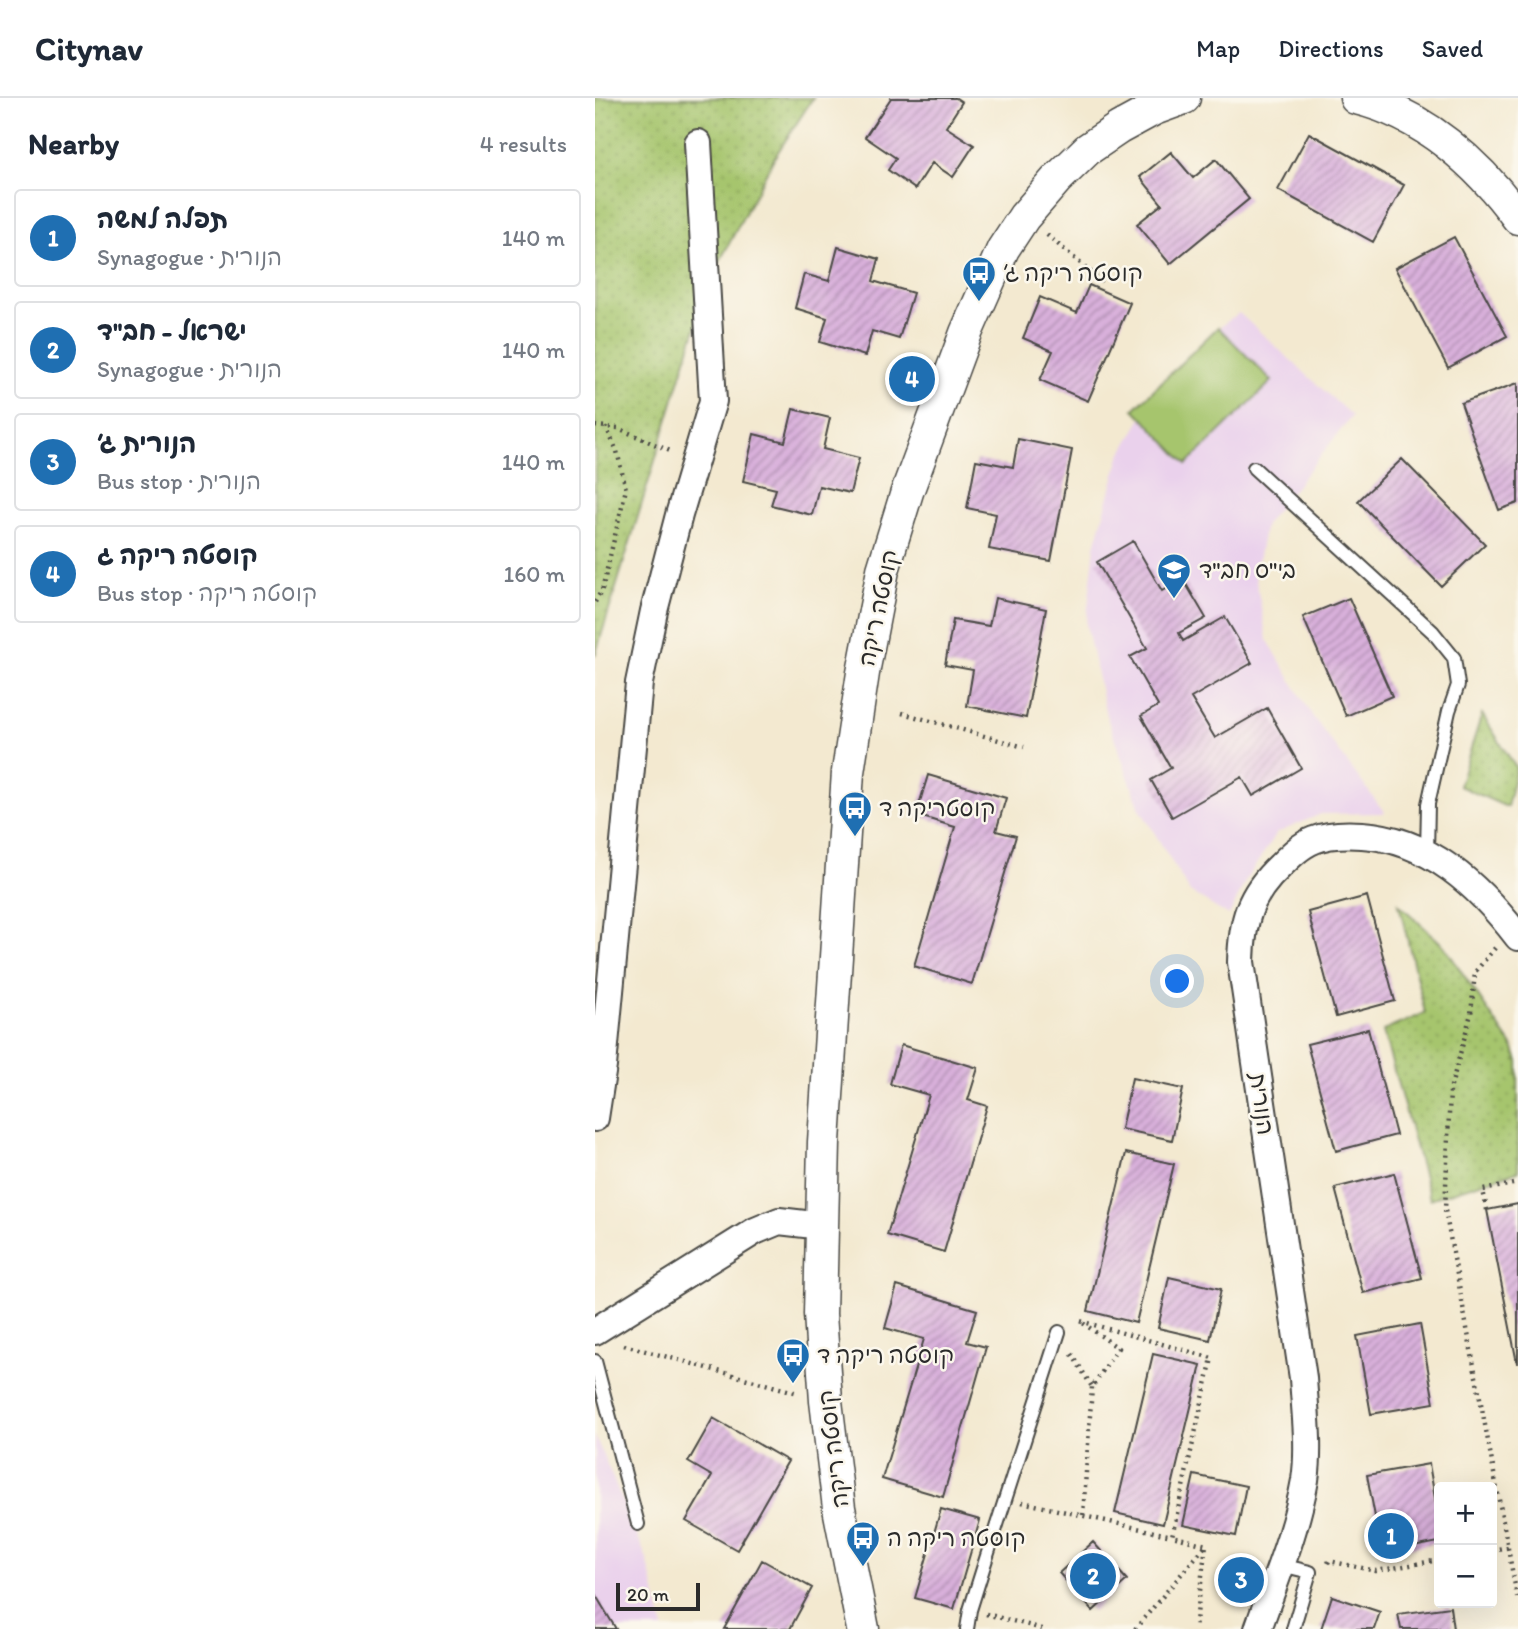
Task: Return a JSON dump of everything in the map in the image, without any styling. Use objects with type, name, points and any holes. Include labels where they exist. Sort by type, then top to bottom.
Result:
[{"type":"street","name":"קוסטה ריקה","points":[[863,1629],[839,1508],[826,1401],[820,1314],[824,1142],[848,772],[863,673],[883,570],[907,492],[966,332],[1003,249],[1024,217],[1088,149],[1154,109],[1184,98]]},
{"type":"street","points":[[1356,98],[1407,117],[1449,145],[1483,173],[1518,218]]},
{"type":"street","points":[[595,1118],[605,1053],[639,683],[654,611],[713,401],[698,143]]},
{"type":"street","name":"הנורית","points":[[1258,1629],[1294,1528],[1305,1478],[1307,1433],[1303,1378],[1241,962],[1241,930],[1252,900],[1271,874],[1292,854],[1314,839],[1346,834],[1376,836],[1405,843],[1463,877],[1489,901],[1514,933]]},
{"type":"street","points":[[595,1331],[755,1231],[779,1221],[822,1226]]},
{"type":"lane","points":[[1254,468],[1433,632],[1454,658],[1458,685],[1449,711],[1428,804],[1427,854]]},
{"type":"lane","points":[[967,1629],[970,1610],[1059,1332]]},
{"type":"lane","points":[[595,1361],[638,1524]]},
{"type":"lane","points":[[1281,1565],[1310,1572],[1293,1629]]},
{"type":"path","points":[[1024,217],[1105,284]]},
{"type":"path","points":[[595,426],[618,428],[659,447],[695,459]]},
{"type":"path","points":[[595,602],[602,590],[626,489],[617,451],[606,427]]},
{"type":"path","points":[[902,713],[1024,747]]},
{"type":"path","points":[[1514,933],[1475,972],[1471,1014],[1450,1090],[1445,1210],[1508,1547],[1515,1570],[1518,1602]]},
{"type":"path","points":[[1487,1210],[1483,1190],[1518,1183]]},
{"type":"path","points":[[1083,1516],[1092,1387],[1118,1348],[1080,1321],[1212,1358],[1171,1536]]},
{"type":"path","points":[[1059,1332],[1092,1387]]},
{"type":"path","points":[[622,1344],[768,1385]]},
{"type":"path","points":[[1006,1498],[1206,1545]]},
{"type":"path","points":[[1135,1629],[1206,1545]]},
{"type":"path","points":[[1195,1629],[1206,1545]]},
{"type":"path","points":[[1497,1549],[1508,1547]]},
{"type":"path","points":[[1376,1571],[1434,1561]]},
{"type":"path","points":[[970,1610],[1043,1629]]},
{"type":"shaded area","name":"בי\"ס חב\"ד","points":[[1239,313],[1352,416],[1265,525],[1255,576],[1267,639],[1313,717],[1385,813],[1321,814],[1277,833],[1247,878],[1229,916],[1190,892],[1140,809],[1106,715],[1086,624],[1095,546],[1120,456],[1161,385],[1213,332]]},
{"type":"shaded area","points":[[595,1436],[647,1559],[664,1629],[595,1629]]},
{"type":"green space","points":[[595,98],[813,98],[774,158],[711,278],[595,656]]},
{"type":"green space","points":[[1218,327],[1272,381],[1187,464],[1134,409]]},
{"type":"green space","points":[[1482,714],[1516,768],[1507,807],[1459,786]]},
{"type":"green space","points":[[1399,904],[1444,946],[1514,1049],[1518,1062],[1518,1171],[1430,1199],[1383,1031],[1425,1013]]},
{"type":"building","points":[[891,98],[956,98],[962,102],[946,127],[974,145],[953,177],[932,163],[915,189],[888,170],[896,158],[865,137]]},
{"type":"building","points":[[1309,133],[1404,185],[1373,242],[1278,190]]},
{"type":"building","points":[[1171,152],[1193,178],[1216,159],[1249,199],[1170,264],[1137,224],[1162,204],[1140,177]]},
{"type":"building","points":[[1454,237],[1507,336],[1448,368],[1395,268]]},
{"type":"building","points":[[838,247],[879,259],[873,281],[913,293],[899,339],[872,331],[865,356],[820,342],[827,318],[795,308],[804,274],[829,281]]},
{"type":"building","points":[[1089,285],[1130,303],[1088,401],[1040,380],[1053,351],[1023,338],[1040,297],[1077,313]]},
{"type":"building","points":[[1518,383],[1518,503],[1499,510],[1461,403]]},
{"type":"building","points":[[793,409],[830,418],[823,449],[859,458],[850,493],[819,486],[812,515],[771,505],[776,489],[743,481],[754,434],[785,442]]},
{"type":"building","points":[[1018,439],[1072,450],[1051,561],[989,549],[996,514],[967,508],[976,460],[1013,467]]},
{"type":"building","points":[[1402,459],[1485,544],[1441,586],[1358,501]]},
{"type":"building","points":[[1133,541],[1162,591],[1183,579],[1206,618],[1179,633],[1183,641],[1225,617],[1252,663],[1191,698],[1215,738],[1267,708],[1301,768],[1253,796],[1242,777],[1172,817],[1151,780],[1171,768],[1141,716],[1158,706],[1130,657],[1147,648],[1097,562]]},
{"type":"building","points":[[995,598],[1046,609],[1026,718],[967,706],[973,670],[945,665],[953,620],[989,626]]},
{"type":"building","points":[[1349,598],[1392,696],[1346,716],[1303,617]]},
{"type":"building","points":[[928,775],[1006,798],[996,831],[1016,836],[972,984],[914,966],[955,827],[916,815]]},
{"type":"building","points":[[1367,896],[1395,1001],[1336,1017],[1308,912]]},
{"type":"building","points":[[1368,1029],[1396,1135],[1336,1151],[1307,1044]]},
{"type":"building","points":[[901,1045],[978,1068],[968,1100],[987,1106],[944,1252],[887,1235],[929,1095],[890,1084]]},
{"type":"building","points":[[1132,1078],[1183,1089],[1172,1140],[1121,1129]]},
{"type":"building","points":[[1126,1153],[1174,1164],[1136,1323],[1088,1311]]},
{"type":"building","points":[[1394,1173],[1422,1278],[1363,1293],[1335,1188]]},
{"type":"building","points":[[1518,1204],[1518,1363],[1517,1363],[1487,1210]]},
{"type":"building","points":[[1169,1277],[1221,1289],[1210,1340],[1158,1328]]},
{"type":"building","points":[[897,1286],[977,1310],[967,1342],[986,1347],[943,1497],[882,1479],[924,1339],[885,1328]]},
{"type":"building","points":[[1420,1324],[1434,1403],[1371,1414],[1357,1336]]},
{"type":"building","points":[[1153,1354],[1201,1365],[1163,1524],[1115,1513]]},
{"type":"building","points":[[713,1418],[788,1461],[737,1550],[686,1521],[712,1476],[688,1462]]},
{"type":"building","points":[[1429,1464],[1434,1492],[1434,1543],[1382,1553],[1367,1475]]},
{"type":"building","points":[[1194,1475],[1246,1486],[1236,1536],[1183,1525]]},
{"type":"building","points":[[941,1509],[980,1520],[954,1609],[915,1598]]},
{"type":"building","points":[[1093,1542],[1127,1580],[1093,1611],[1059,1573]]},
{"type":"building","points":[[762,1560],[812,1588],[790,1629],[724,1629]]},
{"type":"building","points":[[595,1594],[616,1629],[595,1629]]},
{"type":"building","points":[[1332,1596],[1380,1612],[1374,1629],[1321,1629]]},
{"type":"building","points":[[1450,1608],[1453,1629],[1401,1629],[1398,1614]]},
{"type":"place","name":"קוסטה ריקה ג׳","points":[[979,303]]},
{"type":"place","name":"קוסטה ריקה ג","points":[[912,379]]},
{"type":"place","name":"בי\"ס חב\"ד","points":[[1174,600]]},
{"type":"place","name":"קוסטריקה ד","points":[[855,838]]},
{"type":"place","name":"קוסטה ריקה ד","points":[[793,1385]]},
{"type":"place","name":"תפלה למשה","points":[[1391,1536]]},
{"type":"place","name":"קוסטה ריקה ה","points":[[863,1568]]},
{"type":"place","name":"ישראל - חב\"ד","points":[[1093,1576]]},
{"type":"place","name":"הנורית ג׳","points":[[1241,1580]]}]
